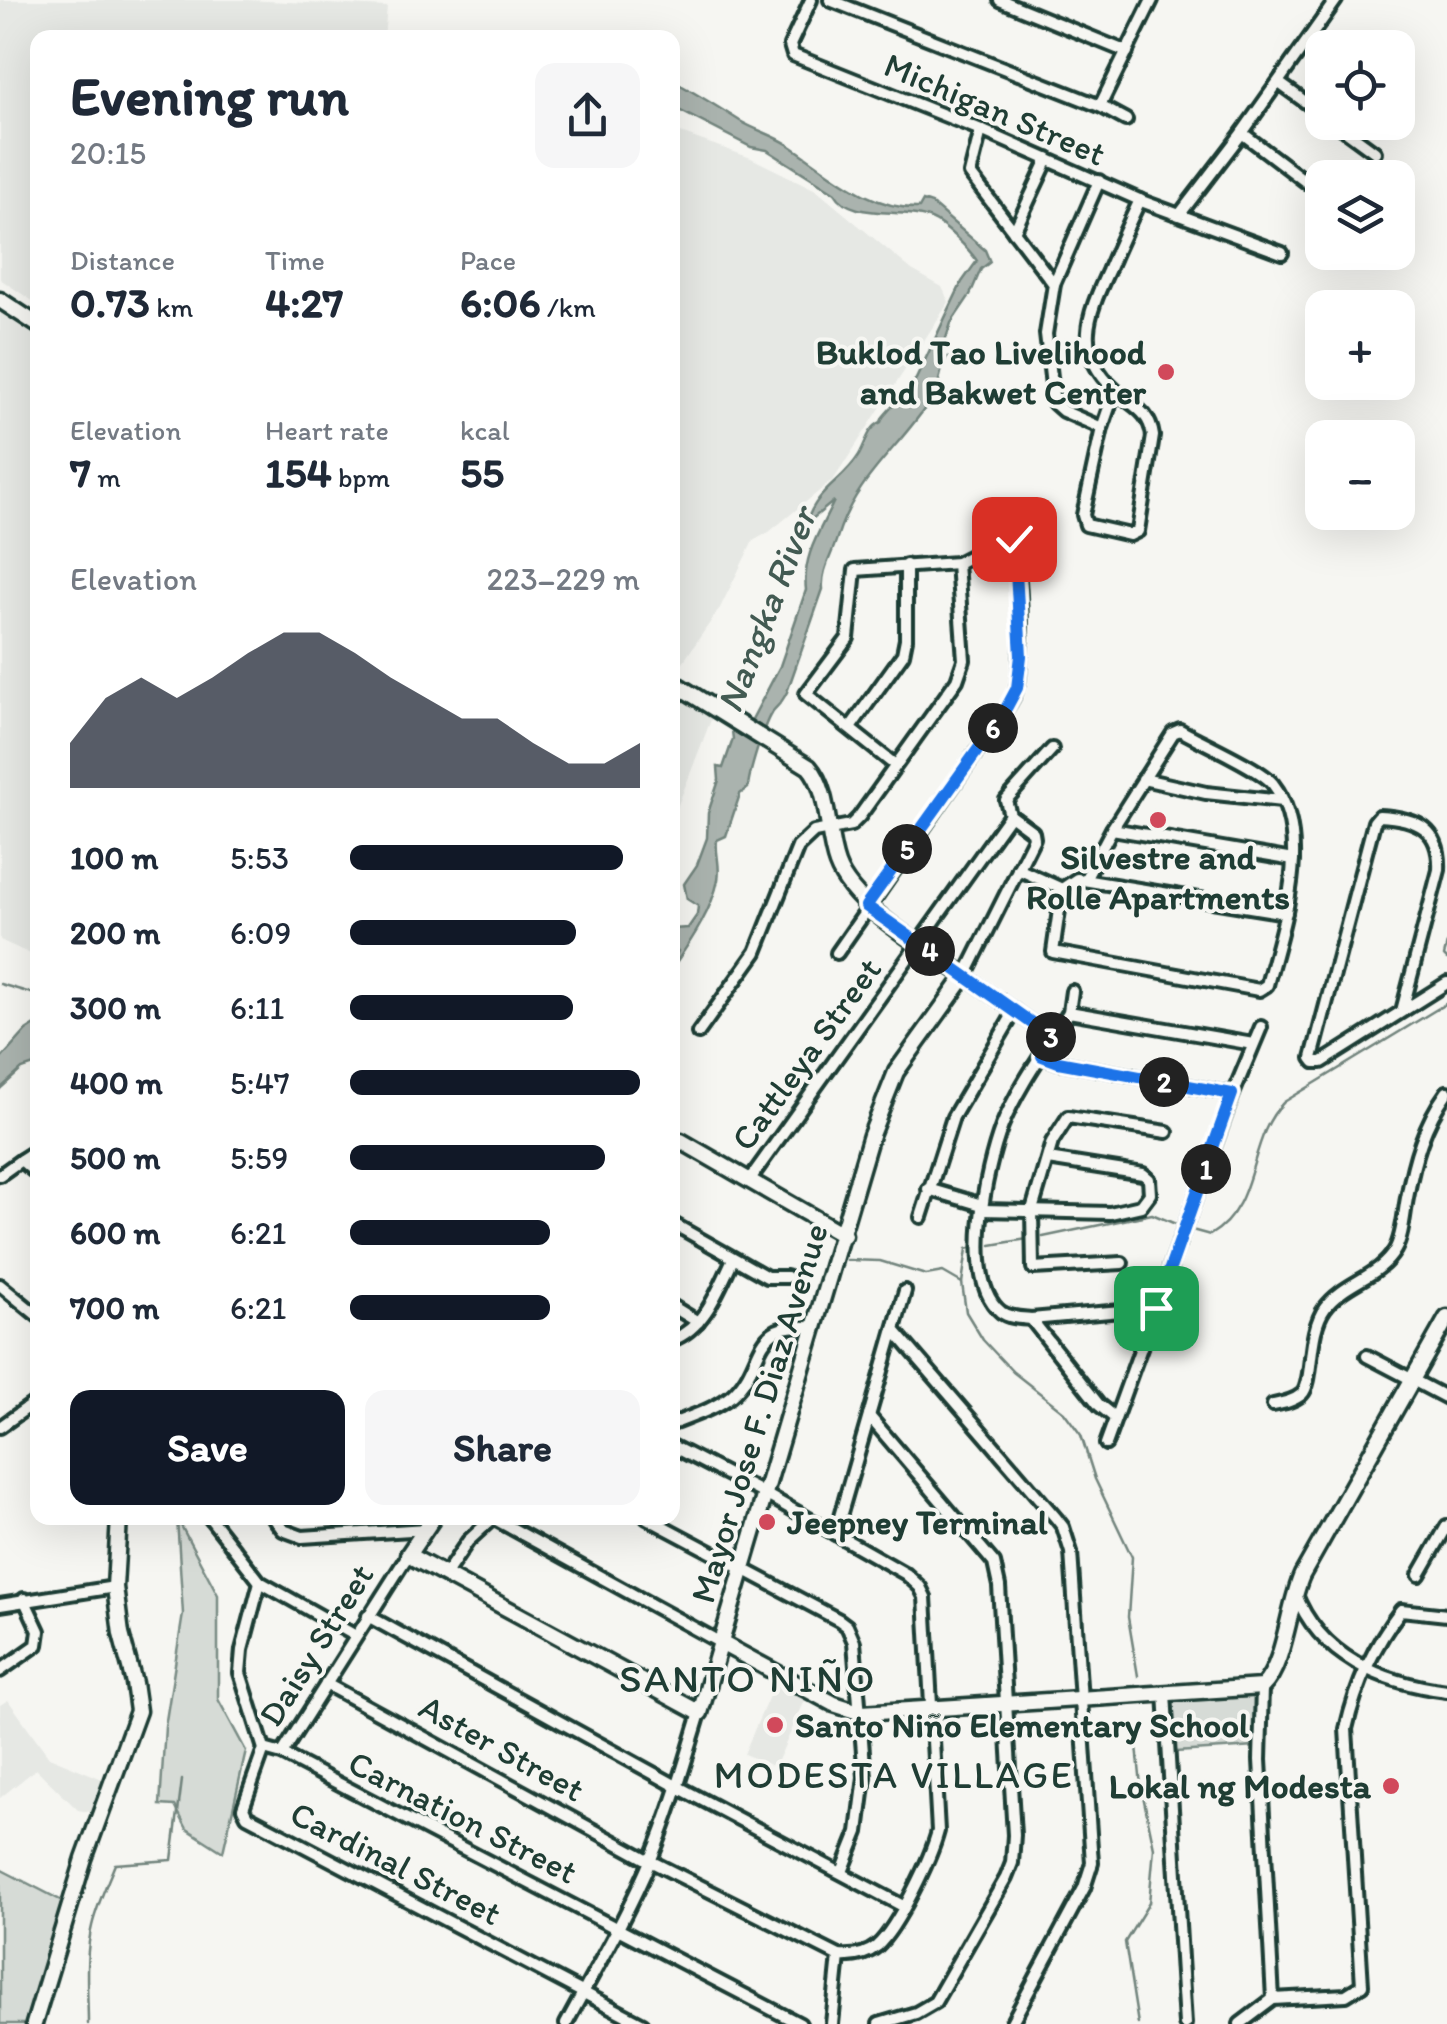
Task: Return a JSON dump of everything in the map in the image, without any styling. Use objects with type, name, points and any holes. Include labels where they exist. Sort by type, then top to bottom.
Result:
[{"type":"main road","points":[[0,300],[30,320]]},
{"type":"main road","points":[[680,687],[816,774],[838,868],[846,882],[866,906],[964,976]]},
{"type":"main road","name":"Mayor Jose F. Diaz Avenue","points":[[964,976],[896,1072],[871,1135],[721,1642],[834,1704],[862,1713],[1262,1687]]},
{"type":"main road","points":[[680,1144],[750,1178],[844,1235]]},
{"type":"main road","points":[[1262,1687],[1276,1664],[1295,1591],[1447,1318]]},
{"type":"main road","points":[[34,2024],[84,1859],[138,1711],[115,1586],[119,1525]]},
{"type":"main road","name":"Daisy Street","points":[[408,1555],[419,1527]]},
{"type":"main road","points":[[408,1555],[700,1713],[721,1642]]},
{"type":"street","name":"Michigan Street","points":[[811,0],[790,45],[794,55],[1048,158],[1140,200],[1282,253]]},
{"type":"street","points":[[830,0],[1100,106],[1126,120]]},
{"type":"street","points":[[1000,0],[1126,52]]},
{"type":"street","points":[[1100,106],[1152,0]]},
{"type":"street","points":[[1180,214],[1336,0]]},
{"type":"street","points":[[1279,82],[1305,101]]},
{"type":"street","points":[[981,130],[970,174],[1054,284]]},
{"type":"street","points":[[1242,134],[1305,181]]},
{"type":"street","points":[[1359,140],[1375,152]]},
{"type":"street","points":[[1014,232],[1048,158]]},
{"type":"street","points":[[1098,182],[1054,284],[1046,334],[1054,403],[1102,428]]},
{"type":"street","points":[[1115,390],[1102,428],[1084,520],[1086,525],[1118,534],[1136,534],[1154,436],[1145,412],[1115,390],[1091,356],[1088,320],[1140,200]]},
{"type":"street","points":[[836,952],[1002,716],[1017,688],[1021,619],[1014,539],[1005,537],[957,563],[855,570],[848,638],[807,690],[808,698],[895,766]]},
{"type":"street","points":[[698,1032],[756,952],[798,847],[814,832],[850,825],[859,817],[962,669],[957,563]]},
{"type":"street","points":[[850,728],[903,654],[906,565]]},
{"type":"street","points":[[1086,878],[1142,779],[1173,733],[1180,730],[1268,779],[1282,801],[1292,835],[1293,860],[1286,912],[1267,984],[1259,990],[1055,955],[1052,948],[1062,889],[1077,879],[1286,912]]},
{"type":"street","name":"Cattleya Street","points":[[750,1178],[1010,815],[1006,800],[1052,748]]},
{"type":"street","points":[[1142,779],[1206,793],[1282,801]]},
{"type":"street","points":[[1010,815],[1034,834],[964,976],[1053,1038]]},
{"type":"street","points":[[1402,1011],[1440,854],[1438,843],[1423,826],[1379,816],[1374,822],[1312,1058],[1322,1062],[1447,984]]},
{"type":"street","points":[[1112,829],[1293,860]]},
{"type":"street","points":[[1018,869],[1062,889]]},
{"type":"street","points":[[1072,991],[1069,1012],[1002,1128],[982,1207],[982,1278],[987,1294],[1003,1313],[1031,1319],[1156,1308]]},
{"type":"street","points":[[921,1218],[952,1116],[1014,1011]]},
{"type":"street","points":[[1069,1012],[1252,1044]]},
{"type":"street","points":[[1106,1444],[1232,1094],[1261,1028]]},
{"type":"street","points":[[1042,1056],[1232,1094]]},
{"type":"street","points":[[1273,1405],[1293,1400],[1307,1386],[1312,1336],[1325,1307],[1347,1288],[1376,1273],[1397,1248],[1412,1165],[1431,1114],[1447,1092]]},
{"type":"street","points":[[1122,1263],[1033,1268],[1032,1210],[1052,1142],[1068,1117],[1167,1132]]},
{"type":"street","points":[[0,1175],[30,1154]]},
{"type":"street","points":[[928,1189],[982,1207],[1032,1210],[1110,1213],[1141,1206],[1147,1200],[1151,1186],[1144,1174],[1048,1159]]},
{"type":"street","points":[[21,1160],[30,1167]]},
{"type":"street","points":[[680,1227],[767,1277],[787,1277]]},
{"type":"street","points":[[680,1337],[698,1322],[733,1259]]},
{"type":"street","points":[[835,1534],[905,1291]]},
{"type":"street","points":[[3,1293],[30,1311]]},
{"type":"street","points":[[680,1311],[698,1322]]},
{"type":"street","points":[[1031,1319],[1099,1405],[1114,1417]]},
{"type":"street","points":[[680,1420],[730,1397],[774,1331],[792,1324],[815,1328]]},
{"type":"street","points":[[894,1330],[1063,1528],[1073,1566],[1092,1847],[1090,1875],[1010,2024]]},
{"type":"street","points":[[1367,1356],[1447,1398]]},
{"type":"street","points":[[0,1427],[30,1406]]},
{"type":"street","points":[[869,1416],[994,1563],[999,1586],[1014,1836],[1012,1863],[943,1993],[926,2008],[879,2024]]},
{"type":"street","points":[[680,1450],[906,1574],[920,1587],[927,1612],[938,1831],[904,1906],[876,1946],[866,1954],[839,1956],[832,2024]]},
{"type":"street","points":[[215,1525],[260,1582],[356,1636]]},
{"type":"street","points":[[280,1525],[302,1537],[419,1527]]},
{"type":"street","points":[[445,1575],[486,1525]]},
{"type":"street","points":[[506,1525],[721,1642]]},
{"type":"street","points":[[660,1525],[847,1626],[854,1642],[862,1713],[862,1804],[858,1832],[842,1872]]},
{"type":"street","points":[[1418,1575],[1447,1526]]},
{"type":"street","name":"Daisy Street","points":[[282,1754],[408,1555]]},
{"type":"street","points":[[260,1582],[240,1673],[264,1749]]},
{"type":"street","points":[[0,1605],[115,1586]]},
{"type":"street","points":[[1295,1591],[1304,1615],[1323,1638],[1366,1670],[1394,1682],[1447,1690]]},
{"type":"street","points":[[0,1671],[23,1657],[39,1638],[24,1599]]},
{"type":"street","points":[[1240,2024],[1273,1998],[1346,1995],[1362,1984],[1346,1728],[1353,1698],[1366,1670],[1401,1610],[1447,1615]]},
{"type":"street","points":[[368,1616],[904,1906]]},
{"type":"street","name":"Aster Street","points":[[326,1684],[650,1860],[839,1956]]},
{"type":"street","points":[[1262,1687],[1260,1760],[1273,1998]]},
{"type":"street","points":[[1165,1693],[1185,2024]]},
{"type":"street","points":[[566,2024],[650,1860],[678,1787],[700,1713]]},
{"type":"street","name":"Carnation Street","points":[[264,1749],[282,1754],[800,2024]]},
{"type":"street","name":"Cardinal Street","points":[[264,1749],[243,1808],[247,1816],[583,1992]]},
{"type":"street","points":[[583,1992],[644,2024]]},
{"type":"shaded area","points":[[0,0],[247,0],[387,7],[385,30],[30,30],[30,299],[0,279]]},
{"type":"shaded area","points":[[680,85],[783,141],[866,196],[901,207],[919,208],[923,201],[932,204],[985,250],[990,262],[981,269],[970,295],[951,323],[940,357],[947,357],[932,398],[866,481],[845,517],[787,692],[766,725],[748,788],[740,794],[726,836],[717,840],[719,875],[711,902],[680,956],[680,929],[688,928],[698,906],[687,899],[684,884],[697,865],[707,838],[718,767],[723,768],[732,731],[742,732],[749,725],[780,666],[806,590],[809,555],[834,501],[806,524],[811,512],[852,465],[873,428],[916,379],[962,282],[977,261],[931,219],[852,207],[767,150],[751,147],[680,111]]},
{"type":"shaded area","points":[[680,133],[751,158],[816,190],[912,270],[942,287],[949,302],[834,479],[753,541],[720,608],[680,666]]},
{"type":"shaded area","points":[[0,310],[30,329],[30,954],[0,940]]},
{"type":"shaded area","points":[[680,697],[712,717],[680,800]]},
{"type":"shaded area","points":[[30,1028],[30,1066],[0,1089],[0,1060]]},
{"type":"shaded area","points":[[177,1525],[218,1595],[218,1699],[246,1751],[223,1852],[187,1829],[175,1806],[160,1805],[165,1727],[183,1614]]},
{"type":"shaded area","name":"Santo Niño Elementary School","points":[[775,1682],[807,1696],[775,1767],[744,1754]]},
{"type":"shaded area","points":[[1255,1692],[1255,1747],[1176,1752],[1169,1702],[1174,1695]]},
{"type":"shaded area","points":[[8,1700],[49,1757],[112,1783],[101,1814],[78,1810],[36,1769],[0,1798],[0,1705]]},
{"type":"shaded area","points":[[0,1869],[62,1901],[29,2024],[0,2024]]},
{"type":"waterway","points":[[1447,943],[1447,959]]},
{"type":"waterway","points":[[0,984],[30,993]]},
{"type":"waterway","points":[[1192,1230],[1210,1235],[1237,1207],[1263,1134],[1284,1102],[1447,1003]]},
{"type":"waterway","points":[[1043,1237],[1152,1214],[1178,1225]]},
{"type":"waterway","points":[[991,1245],[1027,1239]]},
{"type":"waterway","points":[[847,1260],[880,1261],[926,1275],[943,1272],[962,1283],[967,1249],[974,1247]]},
{"type":"waterway","points":[[962,1283],[966,1312],[983,1340],[1013,1372],[1064,1412],[1081,1435],[1095,1479],[1132,1557],[1128,1617],[1138,1676]]},
{"type":"waterway","points":[[1135,1726],[1141,1786],[1154,1848],[1149,1903],[1125,1942],[1138,2024]]},
{"type":"waterway","points":[[88,2024],[88,1950],[99,1902],[115,1864],[172,1860],[182,1780]]},
{"type":"place","name":"Buklod Tao Livelihood and Bakwet Center","points":[[1166,372]]},
{"type":"place","name":"Silvestre and Rolle Apartments","points":[[1158,820]]},
{"type":"place","name":"Jeepney Terminal","points":[[767,1522]]},
{"type":"place","name":"Santo Niño Elementary School","points":[[775,1725]]},
{"type":"place","name":"Lokal ng Modesta","points":[[1391,1786]]},
{"type":"district","name":"SANTO NIÑO","points":[[748,1678]]},
{"type":"district","name":"MODESTA VILLAGE","points":[[894,1775]]},
{"type":"route","points":[[1014,539],[1021,619],[1017,688],[1002,716],[866,906],[1053,1038],[1042,1056],[1232,1094],[1156,1308]]},
{"type":"water label","name":"Nangka River","points":[[766,610]]}]
